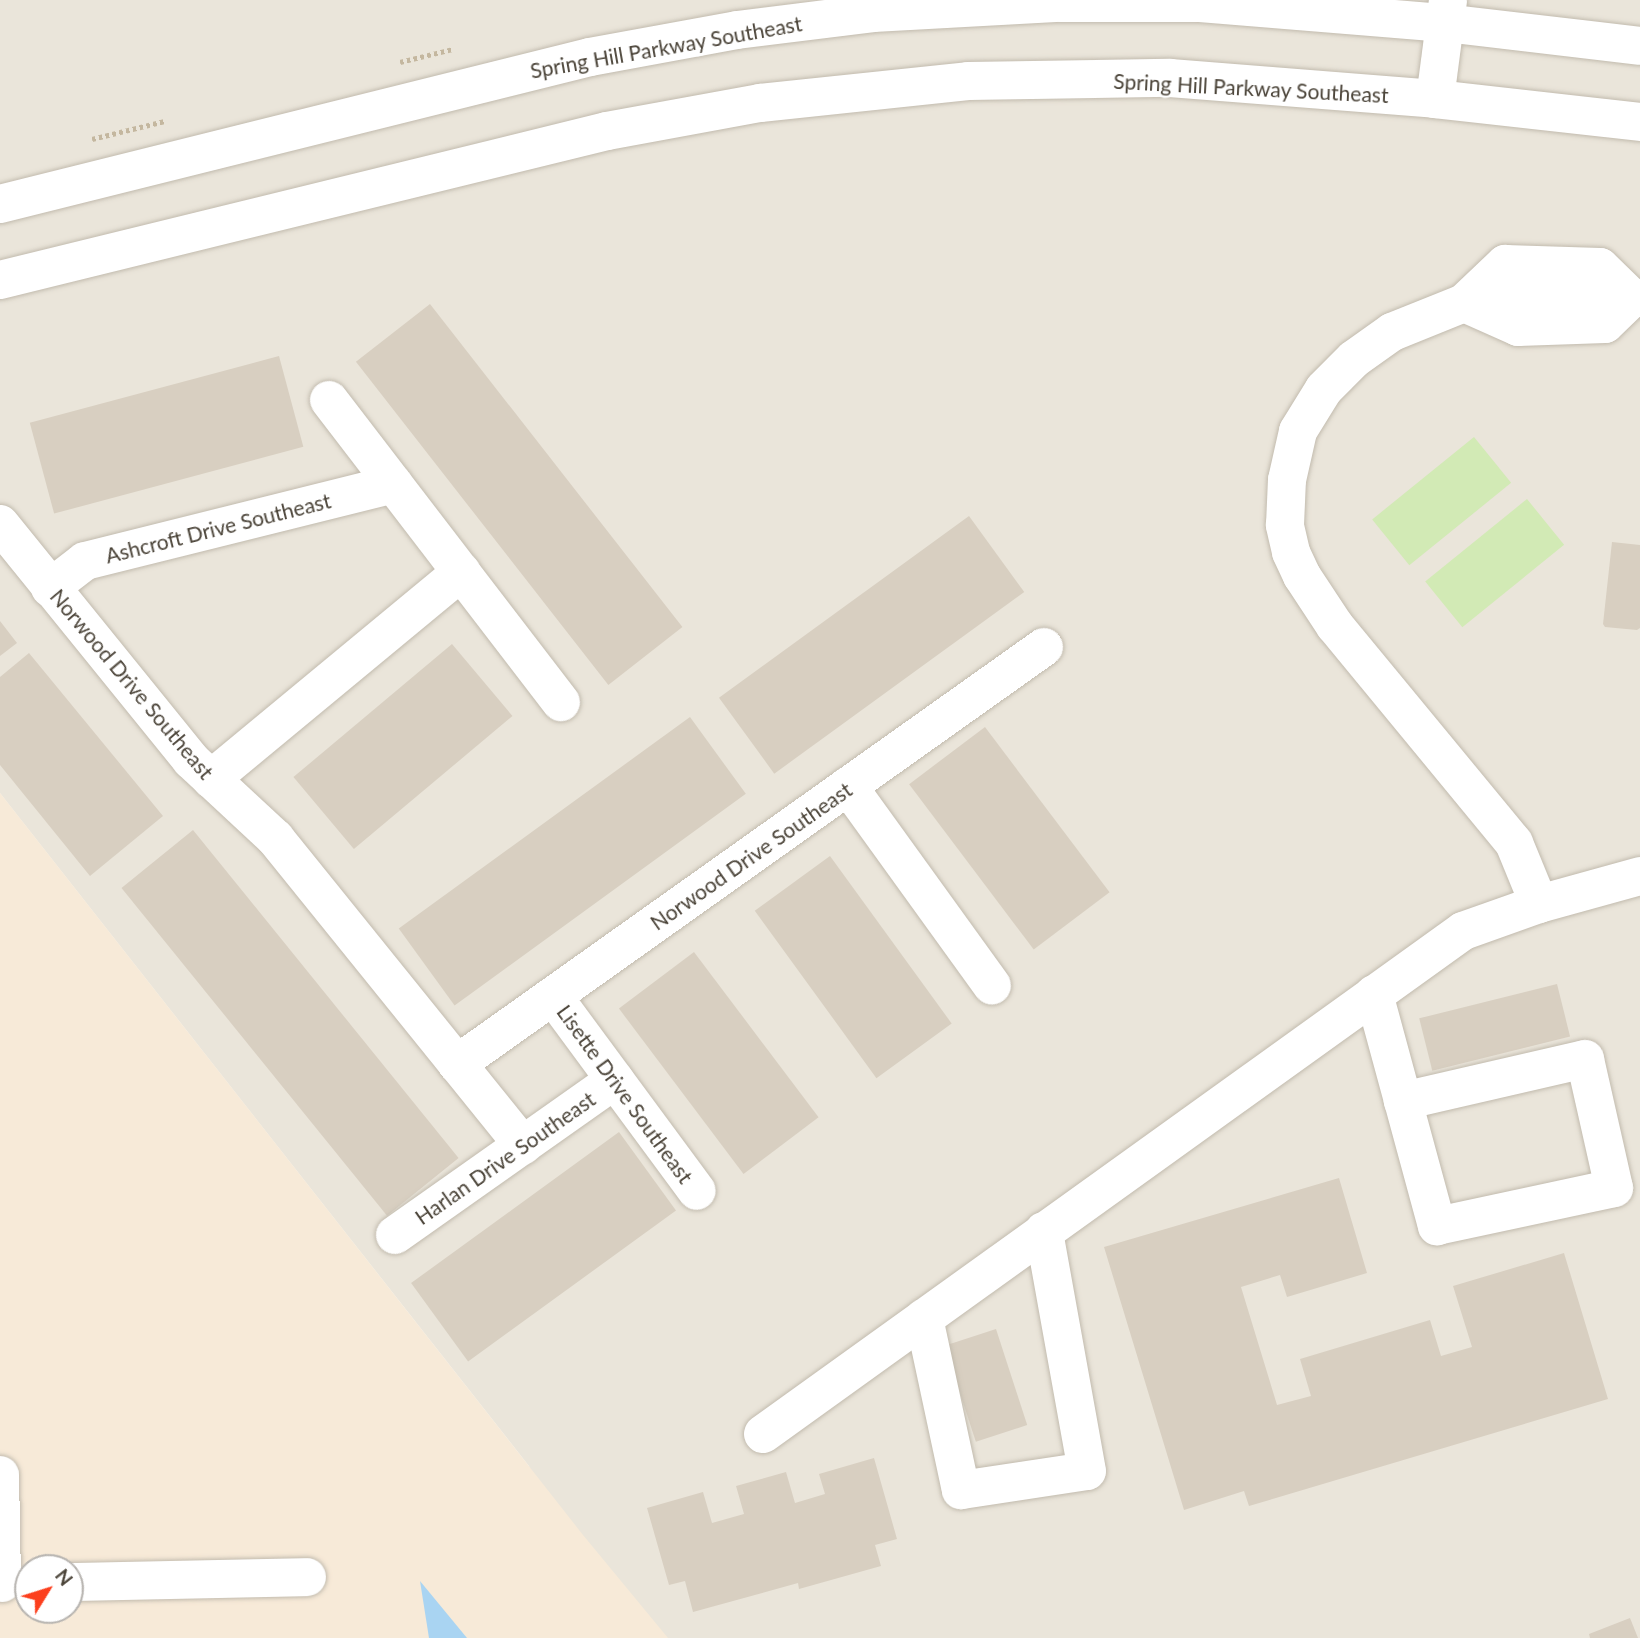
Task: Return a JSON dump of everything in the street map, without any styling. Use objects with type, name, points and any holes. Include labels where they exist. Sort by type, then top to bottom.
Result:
[{"type":"street","name":"Spring Hill Parkway Southeast","points":[[0,204],[590,57],[751,28],[873,13],[1073,3],[1200,3],[1446,12],[1640,46]]},
{"type":"street","points":[[1435,99],[1446,12]]},
{"type":"street","name":"Spring Hill Parkway Southeast","points":[[0,280],[594,134],[760,103],[968,81],[1170,78],[1435,99],[1640,122]]},
{"type":"street","points":[[1464,303],[1517,327],[1605,324],[1636,298],[1600,267],[1505,264],[1464,303],[1392,332],[1354,359],[1324,389],[1298,431],[1287,480],[1285,525],[1291,552],[1317,601],[1514,843],[1539,904]]},
{"type":"street","points":[[329,400],[561,702]]},
{"type":"street","name":"Ashcroft Drive Southeast","points":[[50,588],[85,561],[394,484]]},
{"type":"street","name":"Norwood Drive Southeast","points":[[0,523],[191,760],[275,838],[523,1145]]},
{"type":"street","points":[[211,779],[461,572]]},
{"type":"street","name":"Norwood Drive Southeast","points":[[457,1064],[1044,647]]},
{"type":"street","points":[[848,786],[992,986]]},
{"type":"street","points":[[764,1434],[1463,931],[1539,904],[1640,876]]},
{"type":"street","points":[[1374,994],[1403,1101],[1437,1226],[1614,1188],[1585,1059],[1403,1101]]},
{"type":"street","name":"Lisette Drive Southeast","points":[[553,996],[697,1191]]},
{"type":"street","name":"Harlan Drive Southeast","points":[[395,1235],[615,1080]]},
{"type":"street","points":[[924,1318],[961,1490],[1087,1471],[1044,1231]]},
{"type":"street","points":[[0,1475],[10,1583]]},
{"type":"street","points":[[84,1582],[307,1577]]},
{"type":"shaded area","points":[[0,0],[1640,0],[1640,1638],[551,1638],[529,1466],[0,793]]},
{"type":"shaded area","points":[[0,793],[583,1535],[668,1638],[0,1638]]},
{"type":"green space","points":[[1474,437],[1511,483],[1409,565],[1372,519]]},
{"type":"green space","points":[[1527,499],[1564,545],[1462,627],[1425,581]]},
{"type":"water","points":[[420,1581],[467,1638],[429,1638]]},
{"type":"building","points":[[430,304],[682,627],[608,685],[356,362]]},
{"type":"building","points":[[279,356],[303,447],[54,514],[30,423]]},
{"type":"building","points":[[969,516],[1024,592],[774,774],[719,698]]},
{"type":"building","points":[[1612,542],[1640,545],[1640,628],[1637,630],[1605,627],[1603,624]]},
{"type":"building","points":[[0,621],[17,643],[0,656]]},
{"type":"building","points":[[452,644],[512,716],[354,849],[293,777]]},
{"type":"building","points":[[29,653],[163,816],[90,876],[0,765],[0,677]]},
{"type":"building","points":[[690,717],[746,794],[455,1005],[399,929]]},
{"type":"building","points":[[985,727],[1110,892],[1034,949],[909,784]]},
{"type":"building","points":[[193,830],[459,1158],[387,1216],[122,888]]},
{"type":"building","points":[[830,856],[952,1023],[876,1078],[755,911]]},
{"type":"building","points":[[694,952],[819,1117],[744,1174],[619,1009]]},
{"type":"building","points":[[1557,984],[1570,1036],[1432,1071],[1419,1018]]},
{"type":"building","points":[[619,1132],[676,1210],[468,1362],[411,1283]]},
{"type":"building","points":[[1339,1178],[1367,1273],[1287,1297],[1280,1275],[1241,1287],[1277,1405],[1311,1396],[1300,1359],[1430,1320],[1441,1356],[1472,1347],[1453,1286],[1564,1253],[1608,1399],[1249,1506],[1244,1491],[1184,1510],[1104,1247]]},
{"type":"building","points":[[996,1329],[1027,1425],[976,1442],[945,1346]]},
{"type":"building","points":[[874,1458],[897,1539],[875,1545],[881,1566],[799,1589],[798,1583],[693,1612],[685,1581],[669,1585],[647,1508],[703,1492],[712,1523],[744,1514],[736,1486],[786,1472],[795,1503],[825,1494],[819,1474]]},
{"type":"building","points":[[1630,1618],[1638,1638],[1590,1638],[1589,1634]]}]
